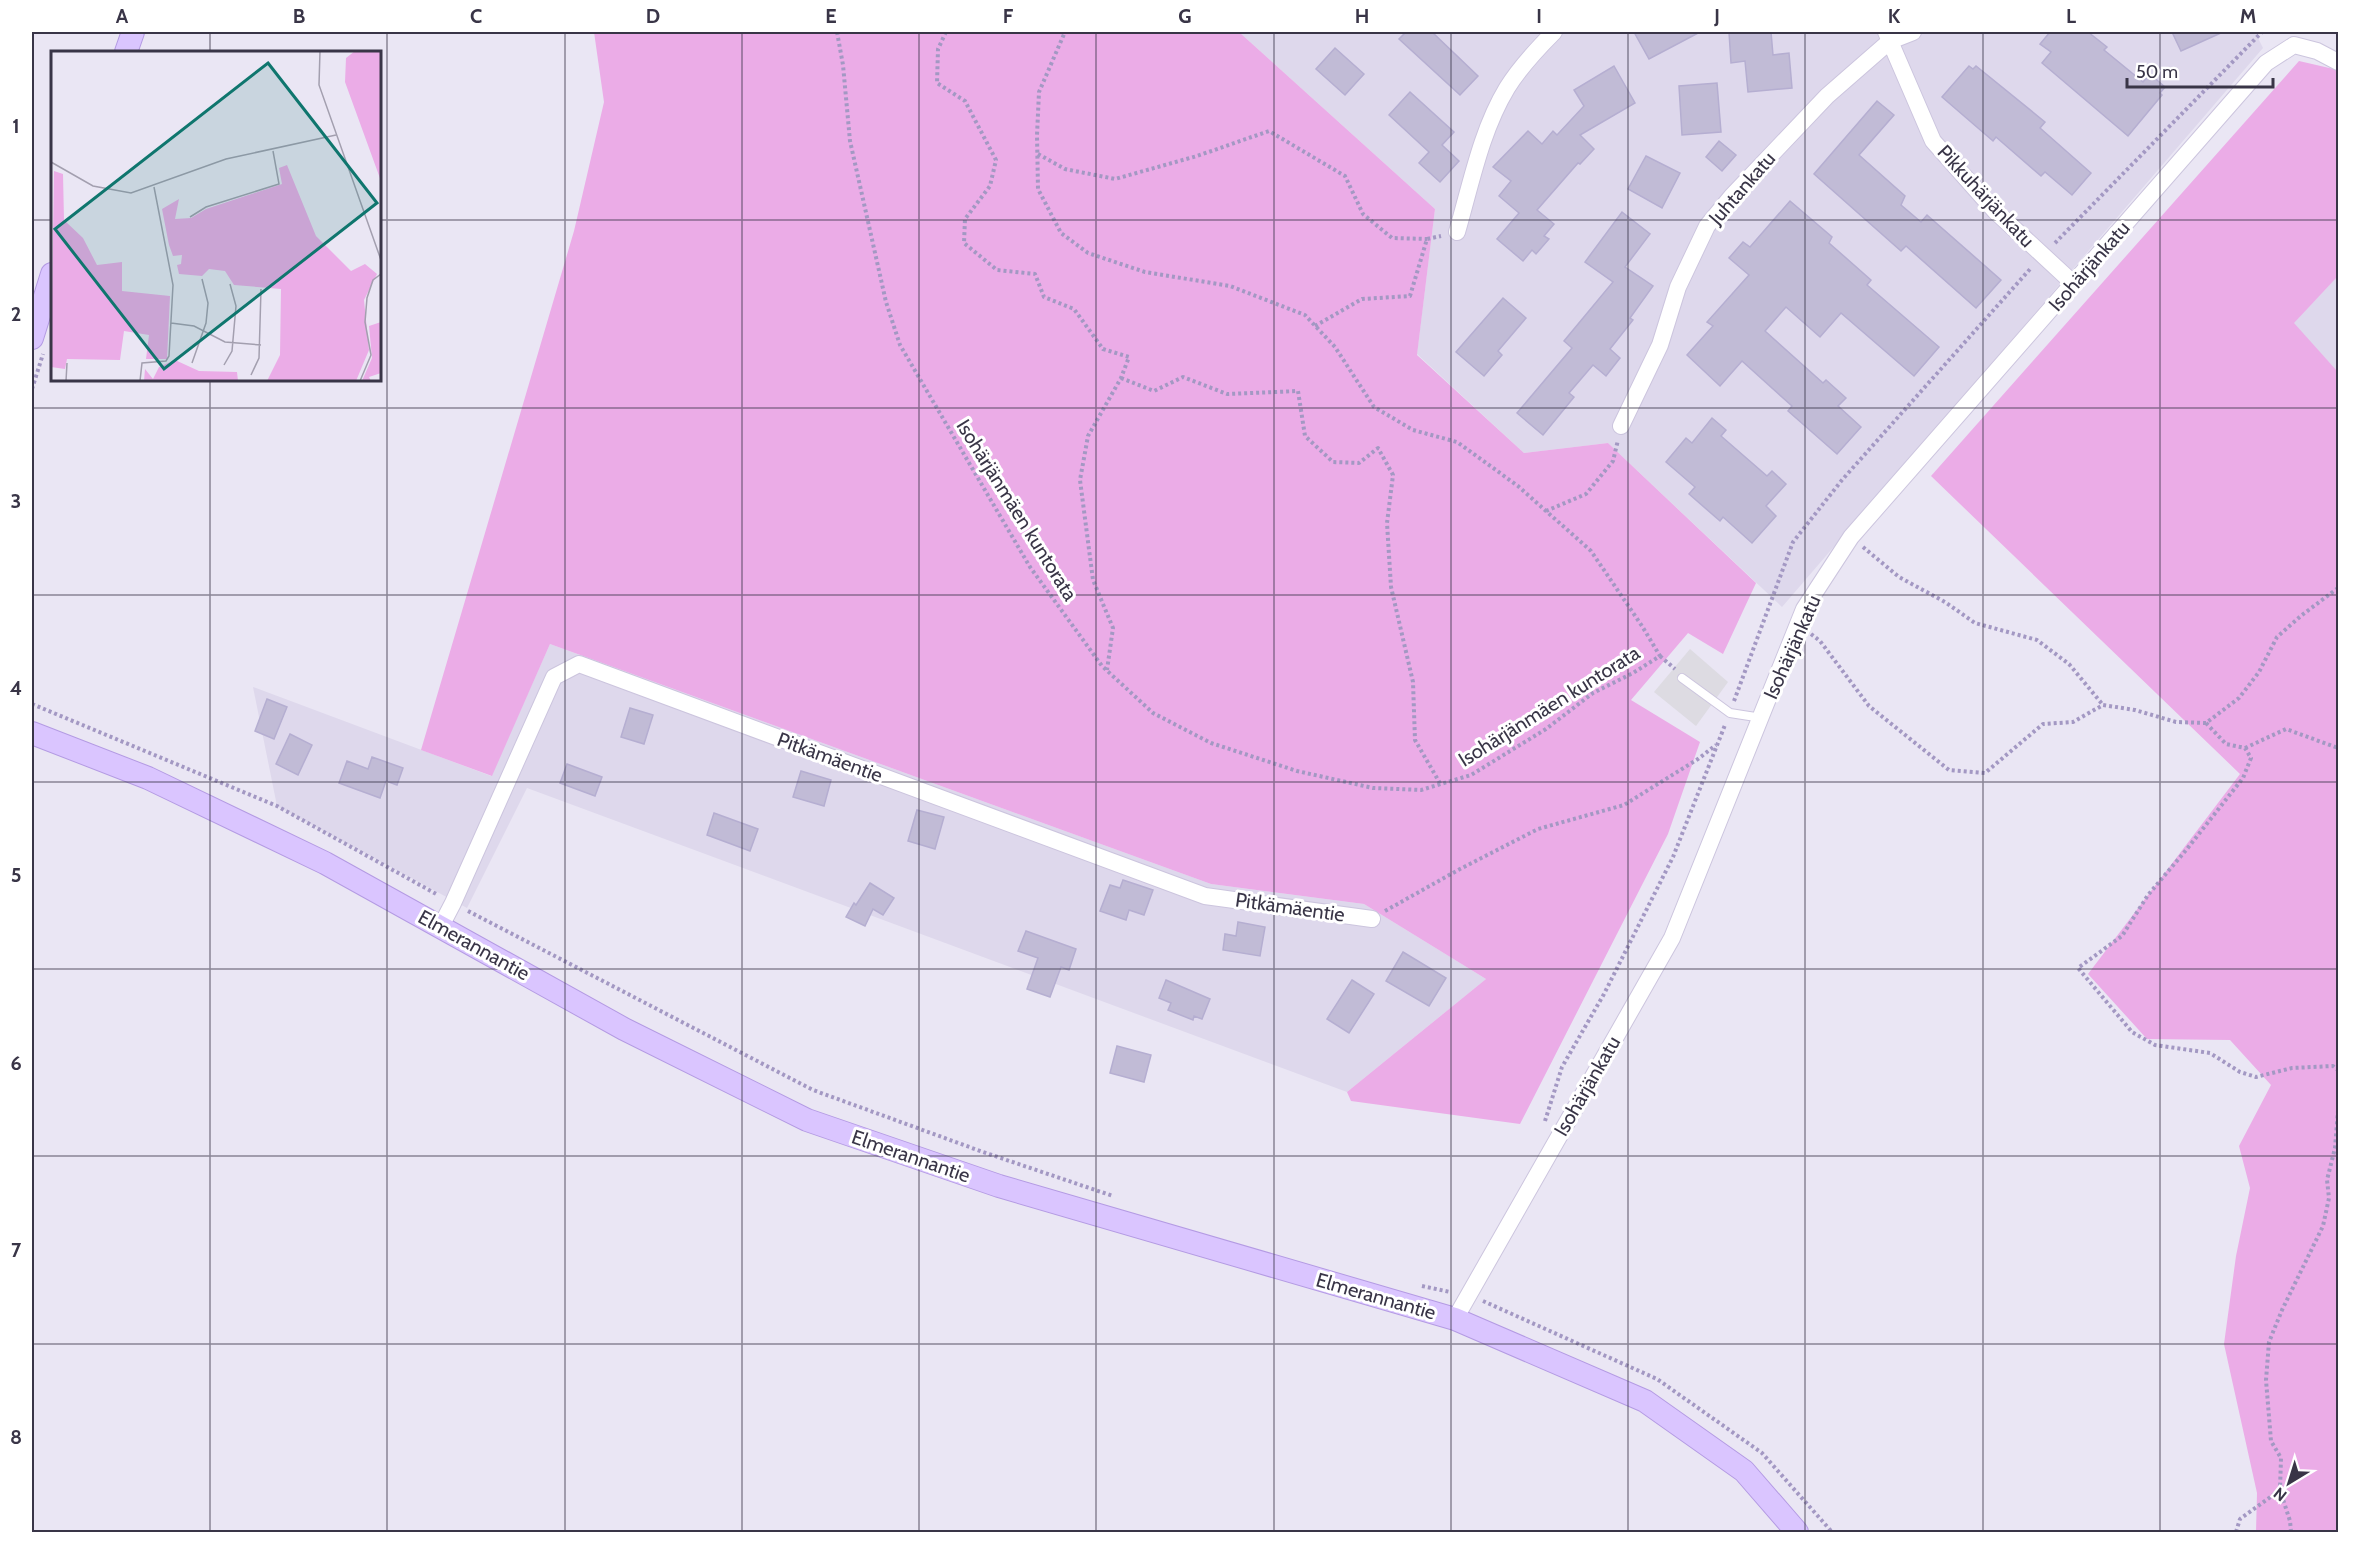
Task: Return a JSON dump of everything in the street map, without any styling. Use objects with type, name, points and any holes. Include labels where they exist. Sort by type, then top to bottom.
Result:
[{"type":"street","points":[[126,51],[132,32]]},
{"type":"street","points":[[1457,232],[1490,123],[1507,89],[1533,53],[1554,32]]},
{"type":"street","name":"Juhtankatu","points":[[1621,426],[1660,345],[1678,288],[1707,226],[1731,197],[1827,96],[1888,36],[1912,32]]},
{"type":"street","name":"Pikkuhärjänkatu","points":[[1888,36],[1933,141],[1995,212],[2074,284]]},
{"type":"street","name":"Isohärjänkatu","points":[[1455,1319],[1672,938],[1804,609],[1851,537],[2266,63],[2294,45],[2317,51],[2338,62]]},
{"type":"street","points":[[32,338],[51,277]]},
{"type":"street","name":"Pitkämäentie","points":[[441,926],[554,677],[579,664],[1205,896],[1372,919]]},
{"type":"street","name":"Elmerannantie","points":[[32,733],[148,778],[325,863],[624,1029],[807,1119],[999,1186],[1455,1319],[1645,1401],[1744,1471],[1797,1533]]},
{"type":"lane","points":[[1682,678],[1730,713],[1762,718]]},
{"type":"path","name":"Isohärjänmäen kuntorata","points":[[837,32],[843,65],[850,141],[886,302],[900,345],[1030,567],[1107,670],[1154,713],[1211,743],[1297,771],[1373,788],[1421,790],[1471,776],[1546,729],[1593,693],[1633,673],[1660,656],[1591,551],[1518,486],[1457,442],[1413,430],[1374,407],[1335,347],[1305,315],[1230,286],[1145,272],[1088,253],[1061,232],[1038,189],[1037,153],[1039,92],[1065,32]]},
{"type":"path","points":[[946,32],[938,49],[937,82],[965,101],[996,160],[990,186],[965,219],[964,243],[997,270],[1035,274],[1044,297],[1074,309],[1103,349],[1129,357],[1121,378],[1088,436],[1080,480],[1093,580],[1113,628],[1107,670]]},
{"type":"path","points":[[1542,1127],[1562,1067],[1605,994],[1673,857],[1730,713],[1793,542],[1842,480],[2043,256],[2262,32]]},
{"type":"path","points":[[1037,153],[1065,170],[1115,179],[1197,156],[1269,131],[1345,176],[1363,214],[1392,238],[1426,239],[1457,232]]},
{"type":"path","points":[[1315,326],[1362,299],[1410,296],[1426,239]]},
{"type":"path","points":[[1121,378],[1154,391],[1183,377],[1227,394],[1299,390],[1305,436],[1333,462],[1359,463],[1378,448],[1393,475],[1387,523],[1391,587],[1413,682],[1415,740],[1441,785]]},
{"type":"path","points":[[1546,511],[1586,494],[1613,462],[1621,426]]},
{"type":"path","points":[[1851,537],[1899,577],[1945,602],[1975,623],[2037,640],[2069,664],[2103,705]]},
{"type":"path","points":[[1799,625],[1820,640],[1869,706],[1949,770],[1985,773],[2043,724],[2073,722],[2103,705],[2135,710],[2176,722],[2206,723],[2239,698],[2259,672],[2277,637],[2338,588]]},
{"type":"path","points":[[1660,656],[1669,662],[1682,678]]},
{"type":"path","points":[[32,704],[277,806],[453,903],[813,1090],[983,1152],[1117,1197]]},
{"type":"path","points":[[2206,723],[2226,744],[2246,748],[2286,729],[2338,748]]},
{"type":"path","points":[[1372,919],[1460,869],[1538,829],[1624,805],[1698,759],[1717,744]]},
{"type":"path","points":[[2246,748],[2251,759],[2242,778],[2216,813],[2148,895],[2122,936],[2078,968],[2132,1032],[2155,1045],[2210,1053],[2240,1072],[2256,1077],[2292,1068],[2333,1066],[2338,1070]]},
{"type":"path","points":[[2291,1533],[2290,1521],[2280,1490],[2281,1458],[2271,1441],[2266,1380],[2269,1342],[2323,1226],[2329,1198],[2327,1180],[2335,1148],[2338,1111]]},
{"type":"path","points":[[1451,1293],[1457,1282]]},
{"type":"path","points":[[1417,1285],[1468,1296],[1502,1308],[1657,1379],[1762,1453],[1832,1533]]},
{"type":"path","points":[[2236,1533],[2240,1518],[2280,1490]]},
{"type":"shaded area","points":[[594,32],[1239,32],[1435,209],[1417,355],[1524,453],[1608,443],[1756,583],[1723,654],[1688,633],[1631,700],[1700,742],[1668,834],[1520,1124],[1351,1101],[1347,1092],[1486,979],[1364,904],[1211,884],[550,644],[492,776],[421,750],[574,231],[604,102]]},
{"type":"shaded area","points":[[1239,32],[2255,32],[2263,48],[1782,607],[1608,443],[1524,453],[1417,354],[1435,209]]},
{"type":"shaded area","points":[[2299,61],[2338,70],[2338,276],[2294,323],[2338,372],[2338,1532],[2256,1532],[2257,1493],[2224,1344],[2236,1256],[2250,1188],[2239,1146],[2271,1085],[2230,1040],[2147,1039],[2088,974],[2240,774],[1931,476]]},
{"type":"shaded area","points":[[2338,276],[2338,372],[2293,323]]},
{"type":"shaded area","points":[[550,644],[1211,884],[1364,904],[1486,979],[1347,1092],[527,788],[467,908],[277,806],[253,687],[491,776]]},
{"type":"shaded area","points":[[1690,649],[1728,682],[1696,726],[1654,692]]},
{"type":"building","points":[[1406,32],[1432,32],[1478,76],[1460,95],[1399,39]]},
{"type":"building","points":[[1634,32],[1700,32],[1649,59]]},
{"type":"building","points":[[1729,32],[1771,32],[1773,55],[1789,53],[1792,88],[1748,92],[1745,61],[1731,63]]},
{"type":"building","points":[[2050,32],[2088,32],[2107,47],[2104,50],[2143,82],[2150,74],[2165,87],[2160,93],[2162,95],[2128,136],[2042,63],[2051,52],[2040,44]]},
{"type":"building","points":[[2172,32],[2223,32],[2181,51]]},
{"type":"building","points":[[1335,48],[1364,74],[1345,95],[1316,69]]},
{"type":"building","points":[[1614,66],[1635,103],[1580,135],[1594,149],[1580,164],[1578,163],[1537,210],[1554,224],[1544,236],[1549,239],[1536,254],[1532,250],[1523,261],[1497,239],[1519,213],[1499,196],[1511,181],[1493,167],[1528,131],[1542,144],[1553,131],[1557,135],[1584,106],[1574,90]]},
{"type":"building","points":[[1969,66],[1973,69],[1976,66],[2045,122],[2040,128],[2091,173],[2072,195],[2045,172],[2041,176],[1996,137],[1993,141],[1942,97]]},
{"type":"building","points":[[1717,83],[1721,132],[1682,135],[1679,86]]},
{"type":"building","points":[[1410,92],[1454,132],[1442,145],[1459,161],[1440,182],[1419,163],[1429,152],[1389,115]]},
{"type":"building","points":[[1877,101],[1894,115],[1859,155],[1905,196],[1901,205],[1921,222],[1927,215],[2001,280],[1976,308],[1906,246],[1901,251],[1814,174]]},
{"type":"building","points":[[1719,141],[1736,155],[1722,171],[1706,157]]},
{"type":"building","points":[[1646,156],[1680,173],[1662,208],[1628,189]]},
{"type":"building","points":[[1790,201],[1832,237],[1829,243],[1871,280],[1867,285],[1939,347],[1914,376],[1841,313],[1820,337],[1786,307],[1765,331],[1823,383],[1826,380],[1846,398],[1838,406],[1861,427],[1837,454],[1788,411],[1792,406],[1742,361],[1720,386],[1687,355],[1713,326],[1707,322],[1749,275],[1729,258],[1743,242],[1750,247]]},
{"type":"building","points":[[1622,212],[1650,234],[1625,267],[1653,286],[1630,318],[1633,320],[1610,349],[1620,358],[1606,376],[1593,365],[1569,393],[1574,397],[1543,435],[1517,413],[1572,348],[1564,341],[1613,282],[1585,262]]},
{"type":"building","points":[[1503,298],[1526,318],[1498,351],[1502,355],[1484,376],[1456,352]]},
{"type":"building","points":[[1712,418],[1726,430],[1721,436],[1767,476],[1772,471],[1786,484],[1766,506],[1776,516],[1752,543],[1723,517],[1720,521],[1689,494],[1695,487],[1666,462],[1686,438],[1692,443]]},
{"type":"building","points":[[267,699],[287,707],[274,739],[255,731]]},
{"type":"building","points":[[630,708],[653,715],[644,744],[621,737]]},
{"type":"building","points":[[290,734],[312,745],[298,775],[276,764]]},
{"type":"building","points":[[372,757],[403,768],[397,785],[386,781],[380,798],[339,783],[347,761],[368,769]]},
{"type":"building","points":[[567,764],[602,777],[595,796],[560,783]]},
{"type":"building","points":[[801,771],[831,780],[824,806],[793,797]]},
{"type":"building","points":[[917,810],[944,817],[935,849],[908,841]]},
{"type":"building","points":[[714,813],[758,829],[750,851],[707,835]]},
{"type":"building","points":[[1123,880],[1153,890],[1144,915],[1129,910],[1126,920],[1100,911],[1110,885],[1120,888]]},
{"type":"building","points":[[870,883],[894,898],[883,915],[873,909],[865,926],[846,917]]},
{"type":"building","points":[[1238,922],[1265,927],[1260,956],[1223,950],[1225,934],[1236,936]]},
{"type":"building","points":[[1026,931],[1076,949],[1069,970],[1061,967],[1050,997],[1027,989],[1038,958],[1018,951]]},
{"type":"building","points":[[1403,952],[1446,978],[1429,1006],[1386,981]]},
{"type":"building","points":[[1166,980],[1210,999],[1202,1019],[1194,1016],[1193,1020],[1168,1010],[1171,1003],[1159,998]]},
{"type":"building","points":[[1352,980],[1374,994],[1349,1033],[1327,1019]]},
{"type":"building","points":[[1117,1046],[1151,1055],[1144,1082],[1110,1073]]}]
